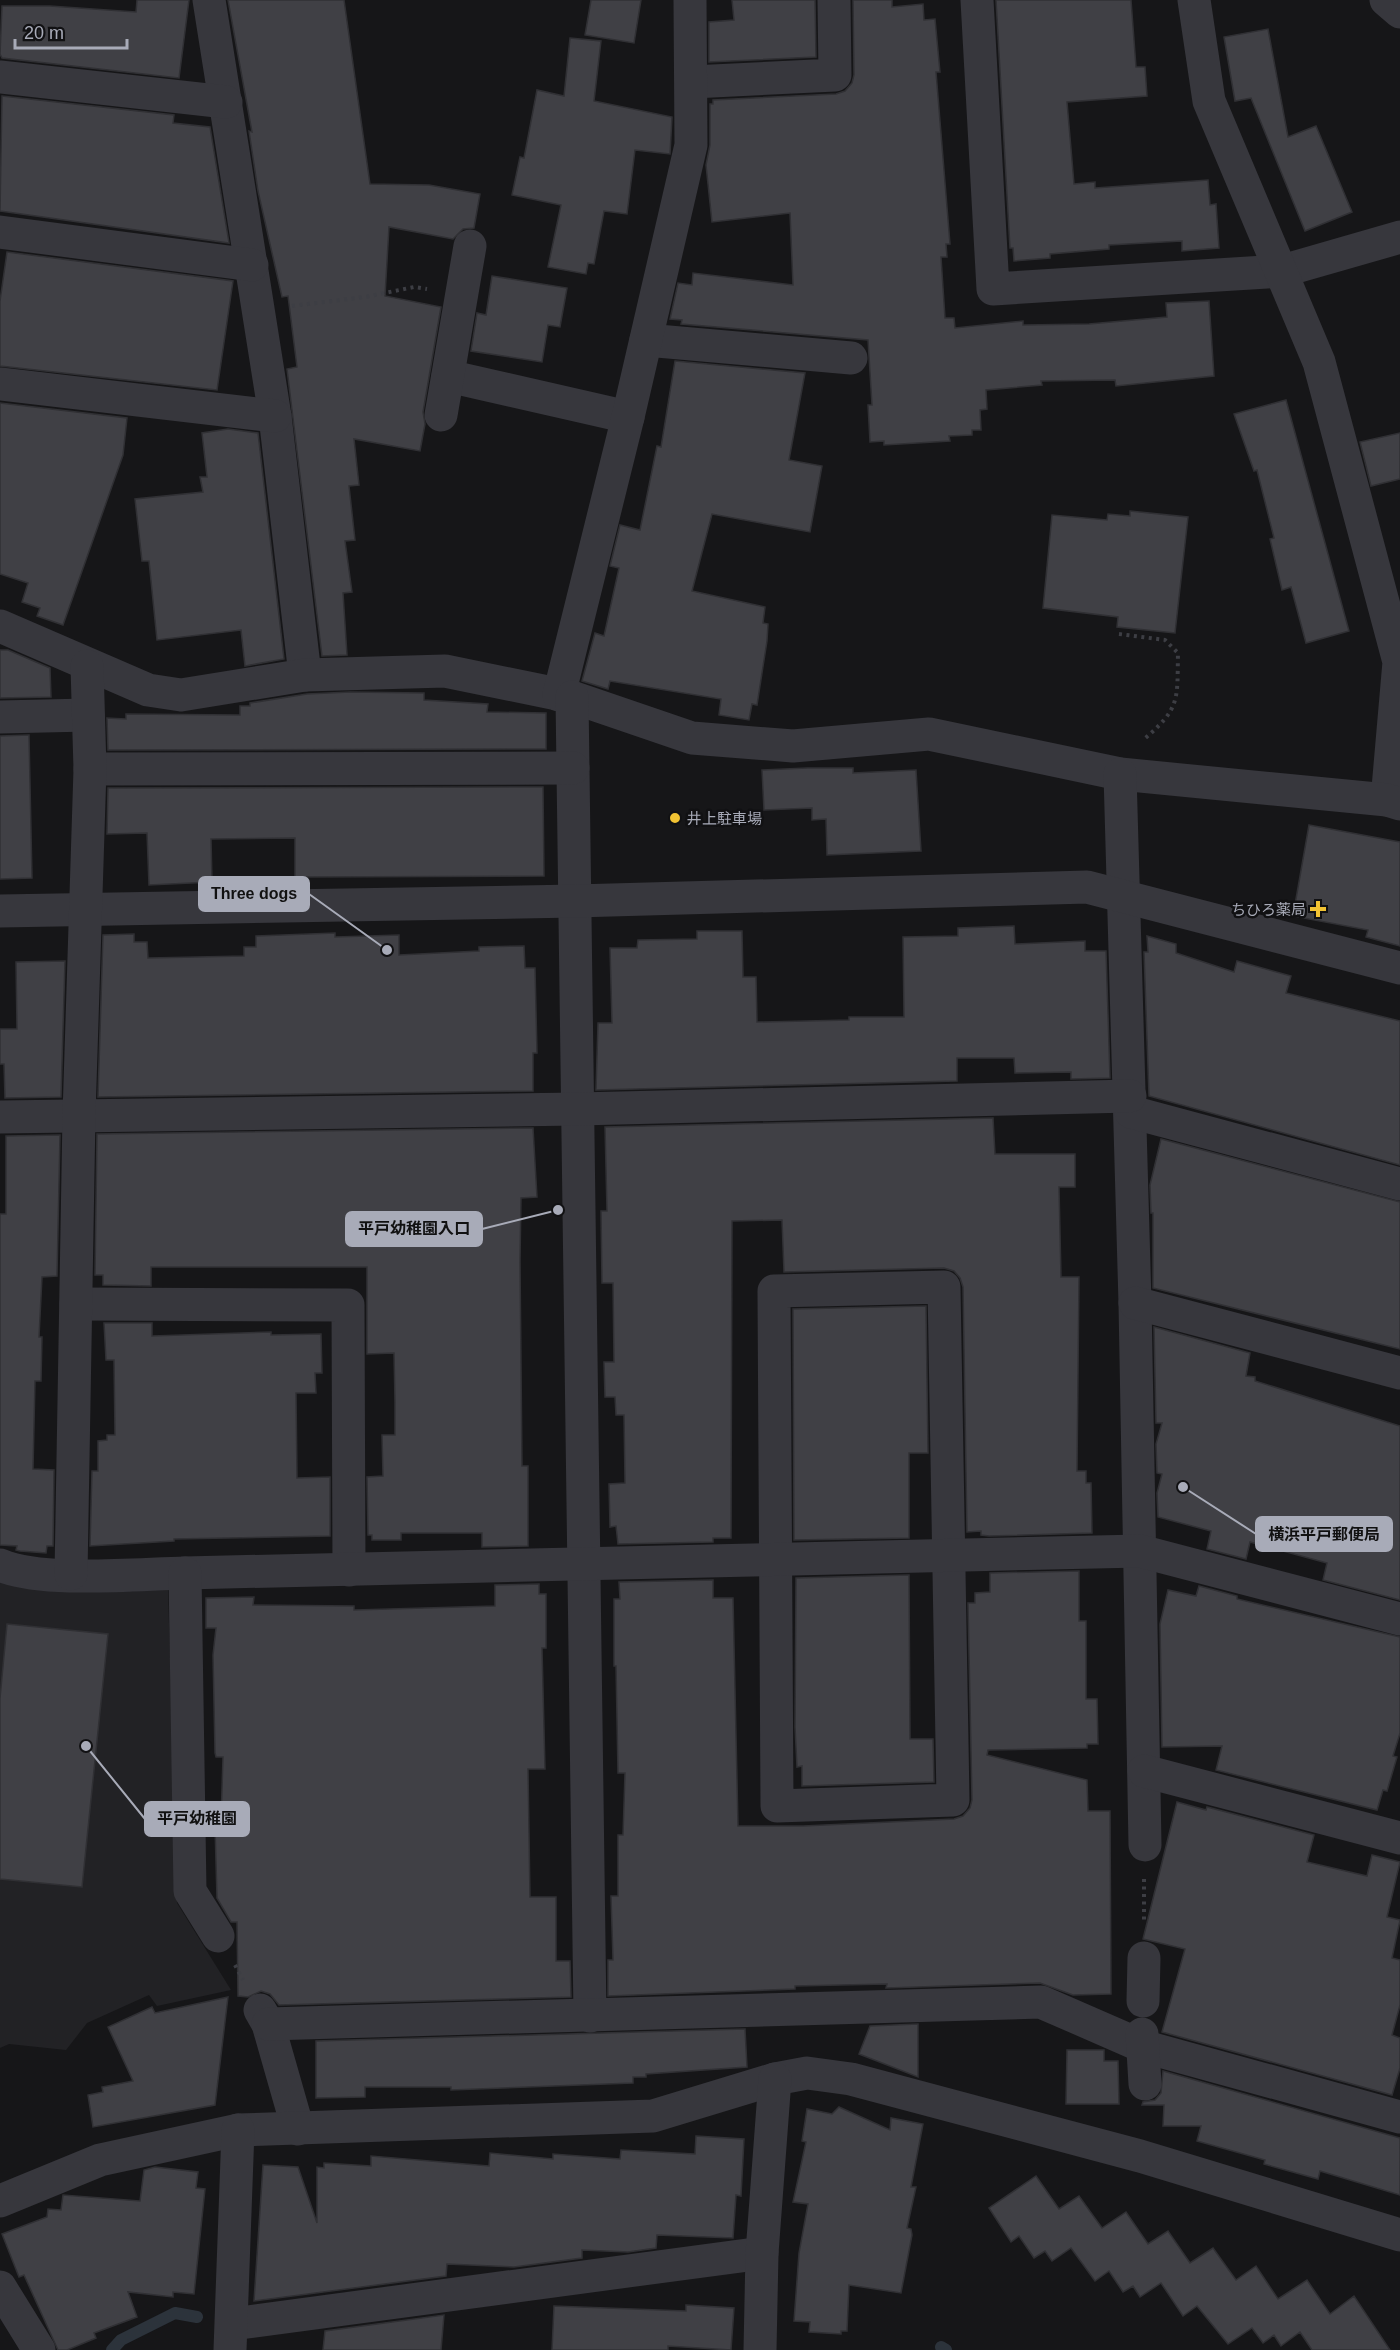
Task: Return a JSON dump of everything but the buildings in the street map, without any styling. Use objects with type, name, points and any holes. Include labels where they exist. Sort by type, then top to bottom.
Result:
[{"type":"street","points":[[209,0],[275,416],[304,675]]},
{"type":"street","points":[[590,2016],[573,768],[566,696],[690,145],[692,82],[690,0]]},
{"type":"street","points":[[692,82],[835,75],[834,0]]},
{"type":"street","points":[[977,0],[993,289],[1282,271],[1400,237]]},
{"type":"street","points":[[0,626],[87,666],[148,690],[181,695],[304,675],[445,671],[566,696],[692,738],[793,746],[929,734],[1127,774],[1394,802],[1399,662],[1319,362],[1209,101],[1194,0]]},
{"type":"street","points":[[1386,0],[1400,12]]},
{"type":"street","points":[[0,76],[226,102]]},
{"type":"street","points":[[0,232],[252,265]]},
{"type":"street","points":[[441,415],[470,246]]},
{"type":"street","points":[[646,340],[850,358]]},
{"type":"street","points":[[448,376],[628,417]]},
{"type":"street","points":[[0,384],[275,416]]},
{"type":"street","points":[[71,1574],[79,1115],[90,769],[87,666]]},
{"type":"street","points":[[0,717],[88,715]]},
{"type":"street","points":[[90,769],[573,768]]},
{"type":"street","points":[[1127,774],[1125,897],[1136,1303],[1145,1845]]},
{"type":"street","points":[[0,911],[575,901],[1087,886],[1400,968]]},
{"type":"street","points":[[0,1118],[79,1115],[1130,1104],[1400,1184]]},
{"type":"street","points":[[944,1287],[953,1800],[777,1806],[774,1559],[774,1292],[944,1287]]},
{"type":"street","points":[[1136,1303],[1400,1373]]},
{"type":"street","points":[[76,1304],[348,1305],[350,1570]]},
{"type":"street","points":[[0,1565],[16,1572],[185,1574],[1140,1551],[1400,1619]]},
{"type":"street","points":[[185,1574],[190,1891],[218,1936]]},
{"type":"street","points":[[1144,1771],[1400,1839]]},
{"type":"street","points":[[1143,2001],[1144,1944]]},
{"type":"street","points":[[298,2129],[264,2017],[590,2016],[1041,2002],[1142,2040],[1400,2117]]},
{"type":"street","points":[[1142,2040],[1145,2084]]},
{"type":"street","points":[[0,2201],[100,2160],[238,2130],[653,2116],[775,2079],[807,2073],[851,2079],[1140,2156],[1400,2235]]},
{"type":"street","points":[[760,2350],[762,2253],[775,2079]]},
{"type":"street","points":[[238,2130],[231,2337],[762,2253]]},
{"type":"street","points":[[0,2287],[39,2350]]},
{"type":"path","points":[[258,309],[312,304],[414,287],[462,294]]},
{"type":"path","points":[[1119,634],[1165,640],[1178,653],[1177,701],[1167,720],[1139,744],[1127,774]]},
{"type":"path","points":[[1144,1881],[1144,1944]]},
{"type":"path","points":[[218,1936],[264,2017]]},
{"type":"shaded area","points":[[0,1577],[168,1589],[177,1903],[231,1990],[157,2006],[149,1995],[87,2023],[66,2050],[9,2044],[0,2048]]},
{"type":"waterway","points":[[112,2350],[121,2340],[175,2313],[197,2317]]},
{"type":"waterway","points":[[941,2347],[946,2350]]},
{"type":"place","name":"井上駐車場","points":[[675,818]]},
{"type":"place","name":"ちひろ薬局","points":[[1318,909]]},
{"type":"place","name":"Three dogs","points":[[387,950]]},
{"type":"place","name":"平戸幼稚園入口","points":[[558,1210]]},
{"type":"place","name":"横浜平戸郵便局","points":[[1183,1487]]},
{"type":"place","name":"平戸幼稚園","points":[[86,1746]]}]
